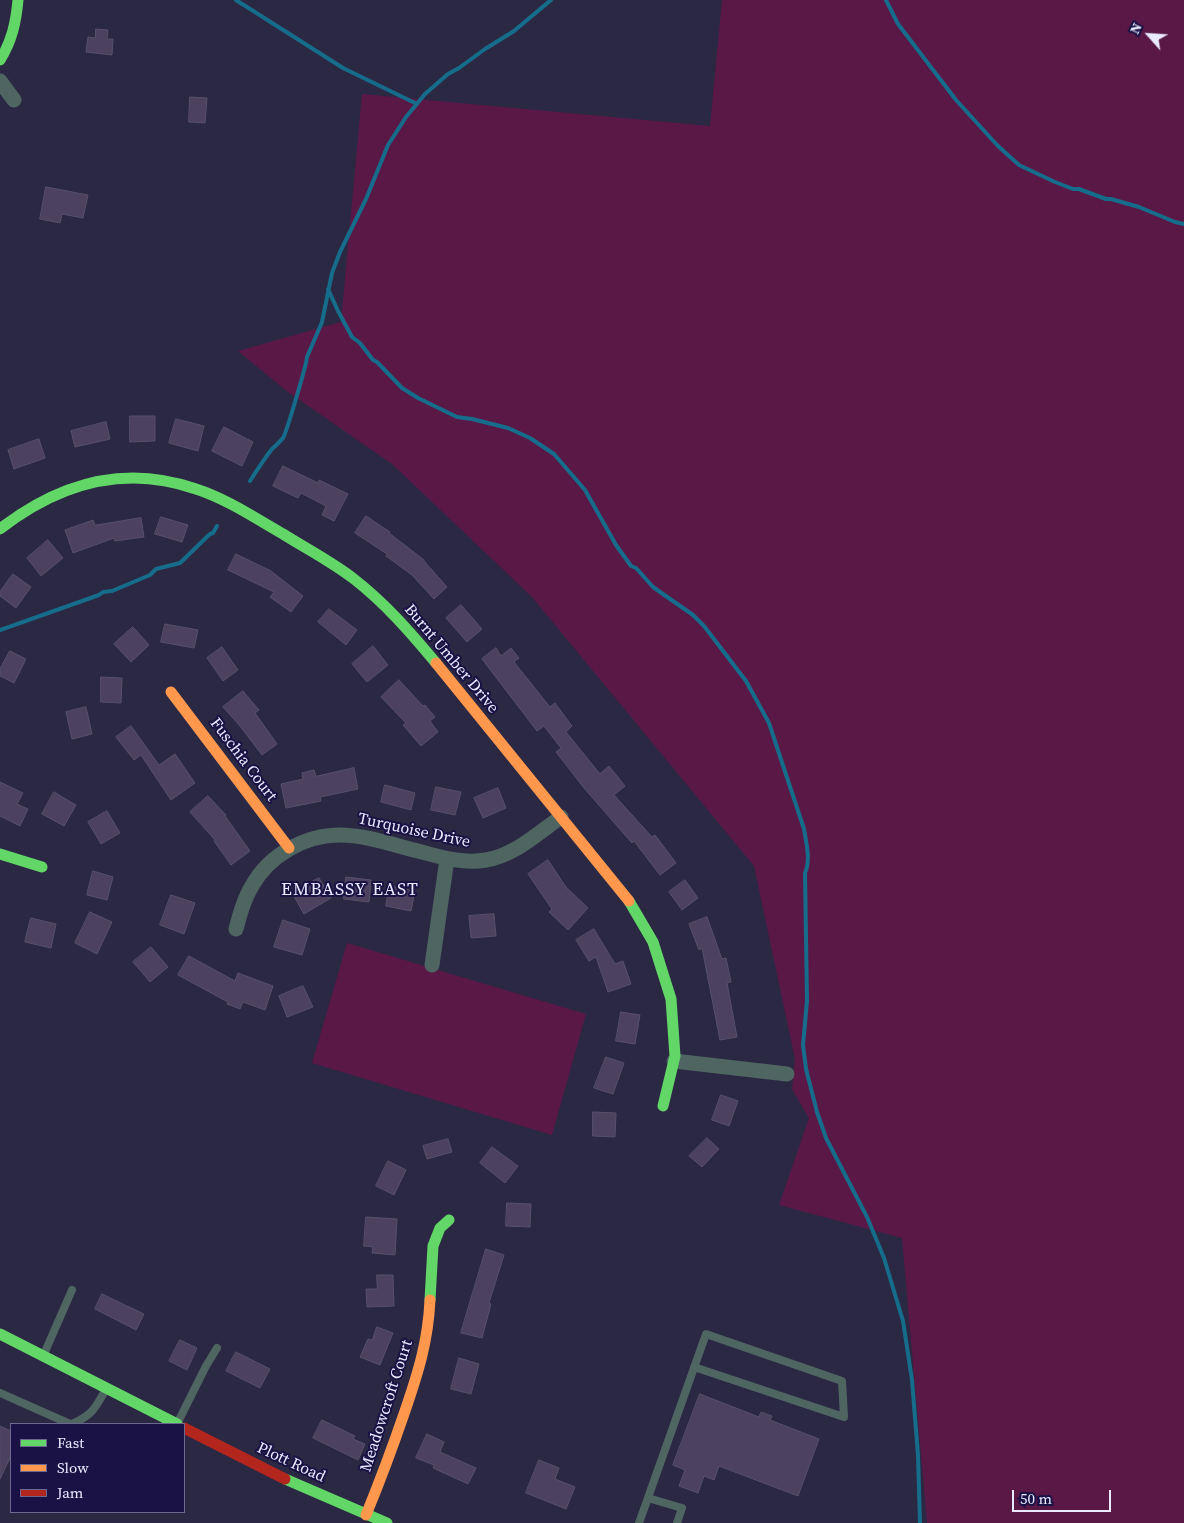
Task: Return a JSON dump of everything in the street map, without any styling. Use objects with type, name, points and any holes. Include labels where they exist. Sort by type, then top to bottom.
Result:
[{"type":"street","points":[[0,60],[8,48],[16,29],[18,0]]},
{"type":"street","points":[[0,81],[14,100]]},
{"type":"street","name":"Burnt Umber Drive","points":[[0,529],[16,516],[45,499],[76,486],[107,480],[137,478],[165,480],[204,492],[230,504],[338,567],[361,584],[385,605],[421,645],[631,904],[653,942],[671,999],[674,1061],[663,1106]]},
{"type":"street","name":"Fuschia Court","points":[[170,692],[289,848]]},
{"type":"street","name":"Turquoise Drive","points":[[236,929],[252,884],[274,860],[289,848],[310,840],[339,835],[356,836],[447,858],[476,862],[508,854],[561,817]]},
{"type":"street","points":[[0,854],[42,868]]},
{"type":"street","points":[[432,965],[447,858]]},
{"type":"street","points":[[674,1061],[787,1074]]},
{"type":"street","name":"Meadowcroft Court","points":[[366,1515],[386,1466],[422,1360],[429,1323],[433,1246],[440,1228],[449,1220]]},
{"type":"street","points":[[0,1334],[175,1423]]},
{"type":"street","name":"Plott Road","points":[[185,1429],[269,1471],[387,1523]]},
{"type":"lane","points":[[43,1356],[72,1290]]},
{"type":"lane","points":[[639,1523],[694,1367],[706,1334],[842,1381],[844,1417],[694,1367]]},
{"type":"lane","points":[[178,1423],[217,1348]]},
{"type":"lane","points":[[73,1423],[88,1416],[98,1404],[106,1388]]},
{"type":"lane","points":[[0,1393],[69,1423]]},
{"type":"lane","points":[[648,1498],[682,1508],[677,1523]]},
{"type":"shaded area","points":[[722,0],[1184,0],[1184,1523],[927,1523],[902,1238],[779,1205],[809,1118],[792,1089],[795,1059],[754,866],[532,597],[392,464],[288,392],[238,351],[341,322],[362,94],[710,126]]},
{"type":"shaded area","points":[[347,943],[586,1014],[552,1135],[312,1063]]},
{"type":"building","points":[[96,29],[108,30],[107,39],[113,39],[112,55],[86,52],[88,37],[95,38]]},
{"type":"building","points":[[190,97],[207,98],[205,123],[189,122]]},
{"type":"building","points":[[46,187],[88,195],[83,218],[62,214],[60,223],[40,219]]},
{"type":"building","points":[[130,416],[155,416],[155,441],[130,442]]},
{"type":"building","points":[[176,419],[204,426],[198,451],[169,443]]},
{"type":"building","points":[[106,422],[110,439],[75,447],[71,431]]},
{"type":"building","points":[[224,427],[253,442],[242,466],[212,451]]},
{"type":"building","points":[[39,439],[45,458],[14,469],[8,450]]},
{"type":"building","points":[[283,466],[318,483],[319,480],[348,494],[334,521],[322,515],[326,506],[301,493],[298,498],[273,486]]},
{"type":"building","points":[[366,516],[390,532],[424,560],[447,587],[434,599],[412,575],[386,556],[387,554],[355,533]]},
{"type":"building","points":[[161,517],[188,525],[182,542],[155,534]]},
{"type":"building","points":[[141,518],[144,537],[115,541],[114,538],[73,553],[65,530],[93,520],[95,525]]},
{"type":"building","points":[[48,540],[63,558],[41,576],[27,558]]},
{"type":"building","points":[[236,554],[271,571],[303,596],[291,612],[270,597],[274,592],[228,570]]},
{"type":"building","points":[[13,574],[31,587],[16,608],[0,596],[0,592]]},
{"type":"building","points":[[461,605],[482,629],[467,642],[446,618]]},
{"type":"building","points":[[329,609],[357,630],[346,645],[318,622]]},
{"type":"building","points":[[165,624],[198,630],[194,648],[161,642]]},
{"type":"building","points":[[133,627],[149,645],[131,662],[114,644]]},
{"type":"building","points":[[373,646],[388,665],[367,682],[352,664]]},
{"type":"building","points":[[222,647],[238,670],[223,681],[207,658]]},
{"type":"building","points":[[496,648],[501,656],[511,648],[519,658],[514,662],[550,707],[555,703],[572,726],[566,732],[600,774],[609,766],[625,786],[614,795],[652,837],[655,835],[676,863],[660,875],[634,841],[632,843],[584,788],[556,752],[561,748],[544,726],[537,731],[482,659]]},
{"type":"building","points":[[10,651],[26,659],[14,683],[0,676],[0,669]]},
{"type":"building","points":[[101,677],[122,678],[121,703],[101,702]]},
{"type":"building","points":[[399,680],[435,717],[430,721],[438,732],[421,746],[403,725],[406,723],[381,697]]},
{"type":"building","points":[[243,691],[259,710],[255,713],[277,744],[262,755],[223,707]]},
{"type":"building","points":[[86,707],[92,734],[72,739],[66,712]]},
{"type":"building","points":[[131,726],[159,765],[175,754],[195,783],[171,800],[141,755],[134,760],[116,737]]},
{"type":"building","points":[[354,768],[358,789],[320,797],[321,801],[286,808],[281,784],[303,779],[302,773],[314,770],[316,776]]},
{"type":"building","points":[[0,782],[23,793],[17,804],[28,809],[20,826],[0,816]]},
{"type":"building","points":[[385,785],[415,793],[411,810],[381,802]]},
{"type":"building","points":[[436,787],[461,792],[455,815],[431,810]]},
{"type":"building","points":[[498,788],[506,808],[483,818],[474,798]]},
{"type":"building","points":[[54,792],[76,805],[64,826],[42,814]]},
{"type":"building","points":[[208,796],[226,815],[250,851],[231,865],[215,840],[190,812]]},
{"type":"building","points":[[107,811],[120,833],[101,844],[88,822]]},
{"type":"building","points":[[548,860],[566,887],[588,908],[568,930],[549,912],[552,909],[528,874]]},
{"type":"building","points":[[93,871],[113,877],[107,900],[87,895]]},
{"type":"building","points":[[346,877],[371,880],[369,902],[344,899]]},
{"type":"building","points":[[319,878],[331,898],[304,914],[292,893]]},
{"type":"building","points":[[685,880],[698,898],[682,910],[669,892]]},
{"type":"building","points":[[390,886],[415,891],[411,911],[386,906]]},
{"type":"building","points":[[171,895],[195,903],[184,934],[160,925]]},
{"type":"building","points":[[90,912],[112,922],[97,954],[75,943]]},
{"type":"building","points":[[494,914],[496,936],[471,938],[469,916]]},
{"type":"building","points":[[707,917],[722,959],[726,958],[731,982],[727,983],[737,1037],[720,1040],[702,948],[699,950],[689,924]]},
{"type":"building","points":[[31,918],[56,924],[51,948],[25,942]]},
{"type":"building","points":[[283,920],[310,929],[302,955],[274,947]]},
{"type":"building","points":[[594,929],[615,964],[623,961],[631,984],[608,992],[596,957],[589,961],[576,940]]},
{"type":"building","points":[[151,947],[168,967],[150,982],[133,962]]},
{"type":"building","points":[[189,956],[235,981],[238,973],[273,986],[265,1010],[243,1002],[240,1009],[227,1004],[228,1002],[178,975]]},
{"type":"building","points":[[303,986],[313,1007],[287,1017],[279,996]]},
{"type":"building","points":[[621,1012],[640,1015],[635,1044],[616,1041]]},
{"type":"building","points":[[606,1057],[624,1063],[613,1094],[594,1088]]},
{"type":"building","points":[[721,1095],[738,1101],[729,1126],[712,1120]]},
{"type":"building","points":[[593,1112],[616,1113],[615,1137],[593,1136]]},
{"type":"building","points":[[707,1138],[719,1149],[702,1167],[689,1156]]},
{"type":"building","points":[[448,1139],[452,1152],[427,1159],[423,1146]]},
{"type":"building","points":[[492,1147],[518,1166],[505,1183],[480,1163]]},
{"type":"building","points":[[388,1161],[406,1170],[394,1195],[376,1186]]},
{"type":"building","points":[[507,1203],[531,1204],[530,1227],[506,1226]]},
{"type":"building","points":[[366,1217],[397,1219],[395,1255],[372,1253],[373,1247],[364,1246]]},
{"type":"building","points":[[486,1249],[504,1255],[489,1303],[491,1304],[482,1338],[461,1333]]},
{"type":"building","points":[[377,1275],[393,1275],[394,1306],[367,1307],[366,1289],[377,1289]]},
{"type":"building","points":[[102,1294],[144,1314],[136,1330],[95,1309]]},
{"type":"building","points":[[377,1327],[393,1333],[380,1365],[360,1357],[368,1339],[372,1340]]},
{"type":"building","points":[[180,1340],[197,1348],[187,1370],[169,1361]]},
{"type":"building","points":[[236,1352],[270,1369],[260,1388],[226,1371]]},
{"type":"building","points":[[459,1358],[479,1364],[471,1394],[451,1389]]},
{"type":"building","points":[[700,1394],[759,1417],[761,1412],[772,1416],[770,1420],[819,1439],[798,1496],[719,1466],[714,1480],[704,1476],[698,1493],[679,1486],[685,1470],[673,1465]]},
{"type":"building","points":[[322,1420],[355,1436],[353,1439],[365,1444],[358,1460],[313,1438]]},
{"type":"building","points":[[0,1426],[10,1431],[10,1458],[0,1479]]},
{"type":"building","points":[[427,1434],[444,1442],[440,1452],[476,1468],[468,1484],[433,1468],[434,1465],[416,1458]]},
{"type":"building","points":[[539,1460],[559,1468],[555,1479],[575,1487],[566,1509],[526,1493]]},
{"type":"waterway","points":[[236,0],[343,68],[417,104]]},
{"type":"waterway","points":[[250,481],[266,457],[285,434],[307,357],[322,322],[332,273],[388,145],[406,117],[425,94],[448,74],[514,31],[551,0]]},
{"type":"waterway","points":[[886,0],[898,24],[956,100],[998,146],[1019,165],[1073,189],[1079,189],[1106,199],[1139,207],[1184,224]]},
{"type":"waterway","points":[[328,289],[352,337],[360,343],[373,360],[402,388],[457,417],[508,428],[530,438],[554,454],[585,490],[616,545],[631,566],[636,568],[653,587],[693,615],[704,626],[746,681],[769,723],[804,829],[808,851],[805,873],[807,1001],[803,1045],[806,1069],[826,1138],[867,1217],[884,1258],[903,1321],[912,1380],[918,1455],[920,1523]]},
{"type":"waterway","points":[[0,630],[103,592],[112,591],[150,575],[156,569],[180,563],[213,533],[217,526]]},
{"type":"traffic: fast","points":[[0,60],[8,46],[13,31],[18,0]]},
{"type":"traffic: fast","points":[[0,529],[22,513],[45,500],[93,483],[143,478],[196,489],[241,509],[346,573],[387,608],[436,663]]},
{"type":"traffic: fast","points":[[0,854],[42,867]]},
{"type":"traffic: fast","points":[[629,901],[653,942],[671,999],[675,1056],[663,1106]]},
{"type":"traffic: fast","points":[[430,1300],[433,1246],[440,1228],[449,1220]]},
{"type":"traffic: fast","points":[[0,1334],[175,1423]]},
{"type":"traffic: fast","points":[[285,1479],[387,1523]]},
{"type":"traffic: slow","points":[[436,663],[629,901]]},
{"type":"traffic: slow","points":[[171,692],[289,848]]},
{"type":"traffic: slow","points":[[366,1515],[410,1397],[425,1344],[430,1300]]},
{"type":"traffic: jam","points":[[185,1429],[285,1479]]},
{"type":"district","name":"EMBASSY EAST","points":[[350,890]]}]
